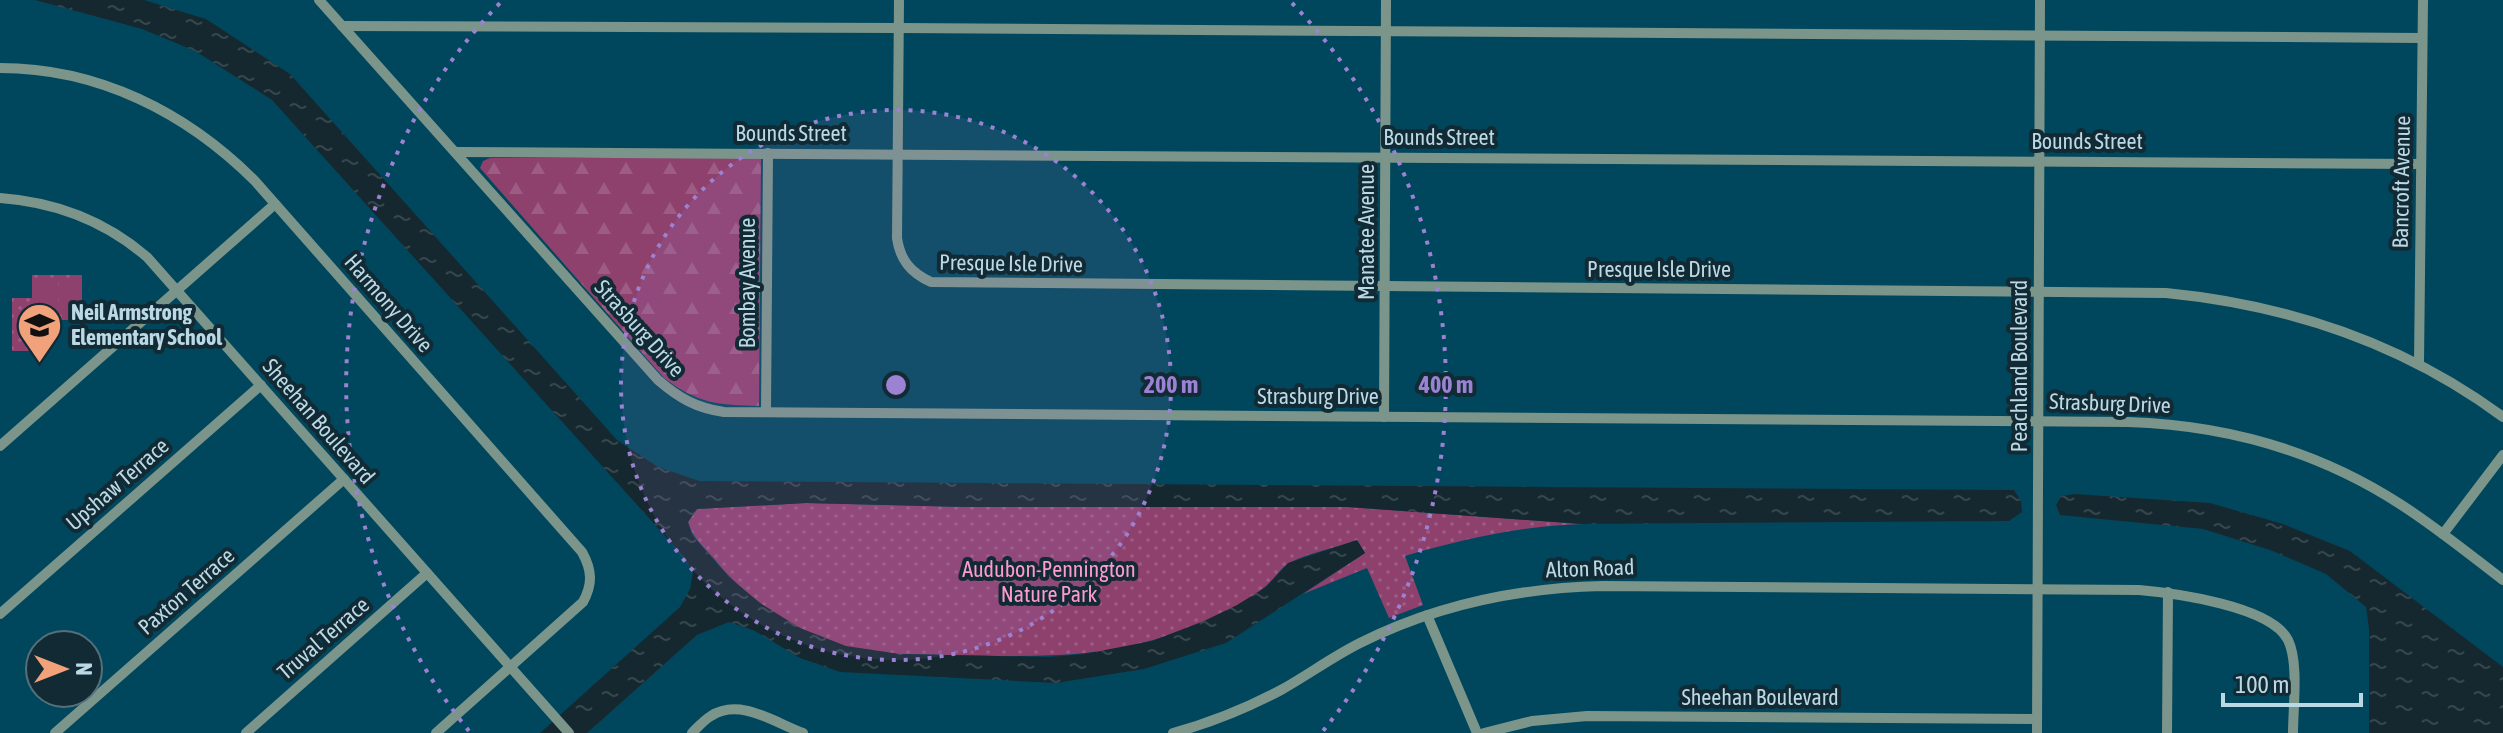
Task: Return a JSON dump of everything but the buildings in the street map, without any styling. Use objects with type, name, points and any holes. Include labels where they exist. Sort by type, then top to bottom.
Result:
[{"type":"street","name":"Strasburg Drive","points":[[319,0],[658,380],[676,396],[708,410],[2153,423],[2257,439],[2355,477],[2401,504],[2503,580]]},
{"type":"street","name":"Presque Isle Drive","points":[[899,0],[899,249],[911,270],[931,282],[2166,293],[2242,303],[2328,325],[2419,364],[2503,417]]},
{"type":"street","name":"Manatee Avenue","points":[[1384,417],[1386,0]]},
{"type":"street","name":"Peachland Boulevard","points":[[2037,733],[2040,0]]},
{"type":"street","name":"Bancroft Avenue","points":[[2419,364],[2423,0]]},
{"type":"street","points":[[342,26],[2422,38]]},
{"type":"street","name":"Harmony Drive","points":[[0,68],[31,69],[116,89],[172,115],[213,143],[237,163],[275,204],[582,552],[589,565],[589,591],[583,602],[510,668]]},
{"type":"street","name":"Bounds Street","points":[[457,152],[2421,164]]},
{"type":"street","name":"Bombay Avenue","points":[[766,412],[768,153]]},
{"type":"street","name":"Sheehan Boulevard","points":[[0,198],[47,204],[75,213],[102,225],[147,257],[569,733]]},
{"type":"street","points":[[0,446],[275,204]]},
{"type":"street","name":"Upshaw Terrace","points":[[0,614],[261,385]]},
{"type":"street","points":[[2443,534],[2503,455]]},
{"type":"street","name":"Paxton Terrace","points":[[55,733],[344,479]]},
{"type":"street","name":"Truval Terrace","points":[[246,733],[427,573]]},
{"type":"street","name":"Alton Road","points":[[1173,733],[1257,702],[1360,643],[1427,615],[1502,595],[1574,587],[2168,592],[2220,603],[2248,613],[2271,623],[2287,639],[2293,660],[2293,733]]},
{"type":"street","points":[[2167,733],[2168,592]]},
{"type":"street","points":[[1427,615],[1477,733]]},
{"type":"street","points":[[436,733],[510,668]]},
{"type":"street","points":[[692,733],[713,714],[736,708],[749,710],[803,733]]},
{"type":"street","name":"Sheehan Boulevard","points":[[1484,733],[1532,721],[1587,716],[2037,719]]},
{"type":"green space","points":[[490,158],[761,158],[759,406],[731,405],[698,398],[664,378],[480,168],[483,161]]},
{"type":"green space","points":[[32,275],[82,275],[82,320],[32,320],[31,351],[12,351],[12,298],[32,298]]},
{"type":"green space","points":[[34,282],[54,282],[55,313],[34,314]]},
{"type":"green space","points":[[59,282],[80,282],[80,314],[59,314]]},
{"type":"green space","name":"Audubon-Pennington Nature Park","points":[[806,503],[966,507],[1348,507],[1582,524],[1492,534],[1405,556],[1423,605],[1389,618],[1367,568],[1303,594],[1365,553],[1357,540],[1294,561],[1267,585],[1228,611],[1153,640],[1076,654],[918,654],[842,646],[797,626],[739,586],[700,543],[688,522],[697,509]]},
{"type":"water","points":[[35,0],[144,0],[206,19],[290,74],[617,440],[658,467],[699,481],[2014,490],[2021,501],[2022,512],[2009,521],[1582,524],[1348,507],[966,507],[806,503],[697,509],[688,522],[692,535],[729,577],[760,603],[800,628],[846,646],[900,654],[1049,657],[1084,654],[1152,641],[1237,605],[1266,587],[1288,563],[1357,540],[1365,553],[1226,643],[1144,669],[1056,683],[840,672],[800,658],[755,631],[729,622],[697,635],[587,733],[540,733],[680,607],[690,589],[693,572],[684,557],[272,100],[195,51],[142,29]]},
{"type":"water","points":[[2075,494],[2210,503],[2283,524],[2350,551],[2503,667],[2503,733],[2369,733],[2369,629],[2366,607],[2326,574],[2270,550],[2203,529],[2060,515],[2056,505],[2061,496]]},
{"type":"place","name":"Neil Armstrong Elementary School","points":[[40,364]]}]
